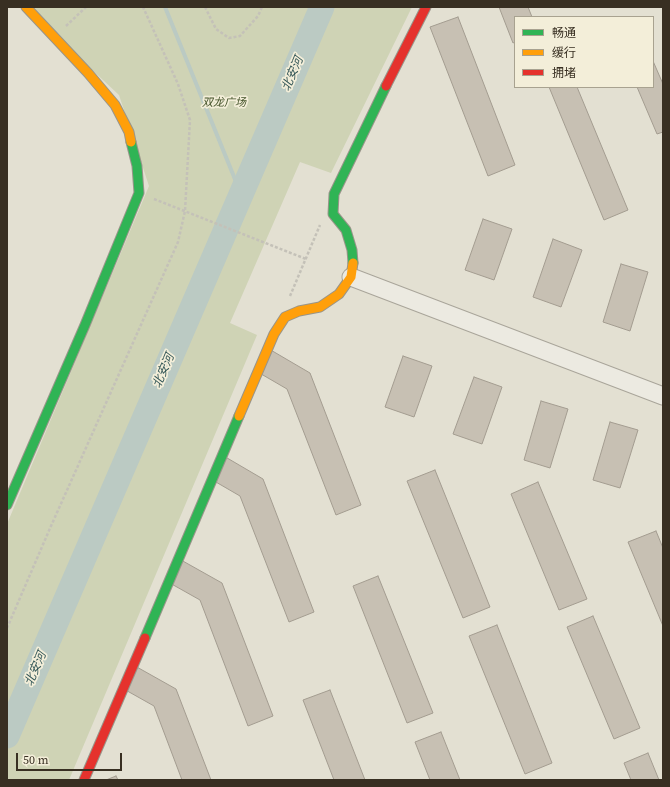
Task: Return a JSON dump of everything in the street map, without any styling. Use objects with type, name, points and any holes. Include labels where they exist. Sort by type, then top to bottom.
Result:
[{"type":"street","points":[[7,505],[85,325],[139,193],[137,166],[129,132],[115,105],[88,73],[26,7]]},
{"type":"street","points":[[84,780],[274,334],[285,317],[299,311],[320,307],[339,294],[351,277],[353,265],[352,250],[346,230],[334,214],[334,194],[426,7]]},
{"type":"street","points":[[351,277],[663,396]]},
{"type":"path","points":[[54,37],[86,7]]},
{"type":"path","points":[[7,628],[178,242],[185,211],[190,120],[178,84],[143,7]]},
{"type":"path","points":[[205,7],[216,29],[229,38],[240,36],[258,16],[262,7]]},
{"type":"path","points":[[139,193],[306,259]]},
{"type":"path","points":[[288,300],[322,223]]},
{"type":"green space","name":"双龙广场","points":[[25,7],[412,7],[331,173],[300,162],[230,323],[257,335],[69,780],[7,780],[7,524],[149,186],[119,95]]},
{"type":"building","points":[[499,7],[528,7],[532,16],[514,16],[513,43]]},
{"type":"building","points":[[458,17],[515,165],[488,176],[430,27]]},
{"type":"building","points":[[654,63],[663,84],[663,132],[657,134],[637,88],[654,88]]},
{"type":"building","points":[[549,88],[577,88],[628,210],[604,220]]},
{"type":"building","points":[[483,219],[512,229],[494,280],[465,270]]},
{"type":"building","points":[[553,239],[582,250],[561,307],[533,297]]},
{"type":"building","points":[[621,264],[648,272],[630,331],[603,322]]},
{"type":"building","points":[[269,349],[310,373],[361,505],[336,515],[287,389],[256,371]]},
{"type":"building","points":[[403,356],[432,366],[414,417],[385,407]]},
{"type":"building","points":[[474,377],[502,387],[482,444],[453,434]]},
{"type":"building","points":[[541,401],[568,409],[550,468],[524,460]]},
{"type":"building","points":[[610,422],[638,430],[620,488],[593,480]]},
{"type":"building","points":[[222,455],[263,479],[314,612],[289,622],[240,496],[209,478]]},
{"type":"building","points":[[435,470],[490,607],[463,618],[407,481]]},
{"type":"building","points":[[538,482],[587,599],[559,610],[511,494]]},
{"type":"building","points":[[656,531],[663,548],[663,626],[628,542]]},
{"type":"building","points":[[181,560],[222,583],[273,716],[248,726],[200,600],[168,582]]},
{"type":"building","points":[[378,576],[433,713],[407,723],[353,586]]},
{"type":"building","points":[[593,616],[640,728],[614,739],[567,627]]},
{"type":"building","points":[[497,625],[552,763],[525,774],[469,636]]},
{"type":"building","points":[[135,666],[176,689],[211,780],[182,780],[154,706],[122,688]]},
{"type":"building","points":[[330,690],[365,780],[334,780],[303,700]]},
{"type":"building","points":[[441,732],[460,780],[430,780],[415,742]]},
{"type":"building","points":[[648,753],[659,780],[631,780],[624,763]]},
{"type":"building","points":[[116,776],[118,780],[106,780]]},
{"type":"waterway","points":[[165,7],[241,194]]},
{"type":"waterway","name":"北安河","points":[[7,736],[322,7]]},
{"type":"traffic: fast","points":[[353,263],[352,250],[346,230],[333,214],[334,194],[386,86]]},
{"type":"traffic: fast","points":[[7,505],[85,325],[139,193],[137,166],[131,142]]},
{"type":"traffic: fast","points":[[145,638],[239,416]]},
{"type":"traffic: slow","points":[[26,7],[88,73],[115,105],[129,132],[131,142]]},
{"type":"traffic: slow","points":[[239,416],[274,334],[285,317],[299,311],[320,307],[339,294],[351,277],[353,263]]},
{"type":"traffic: jam","points":[[386,86],[426,7]]},
{"type":"traffic: jam","points":[[84,780],[145,638]]}]
